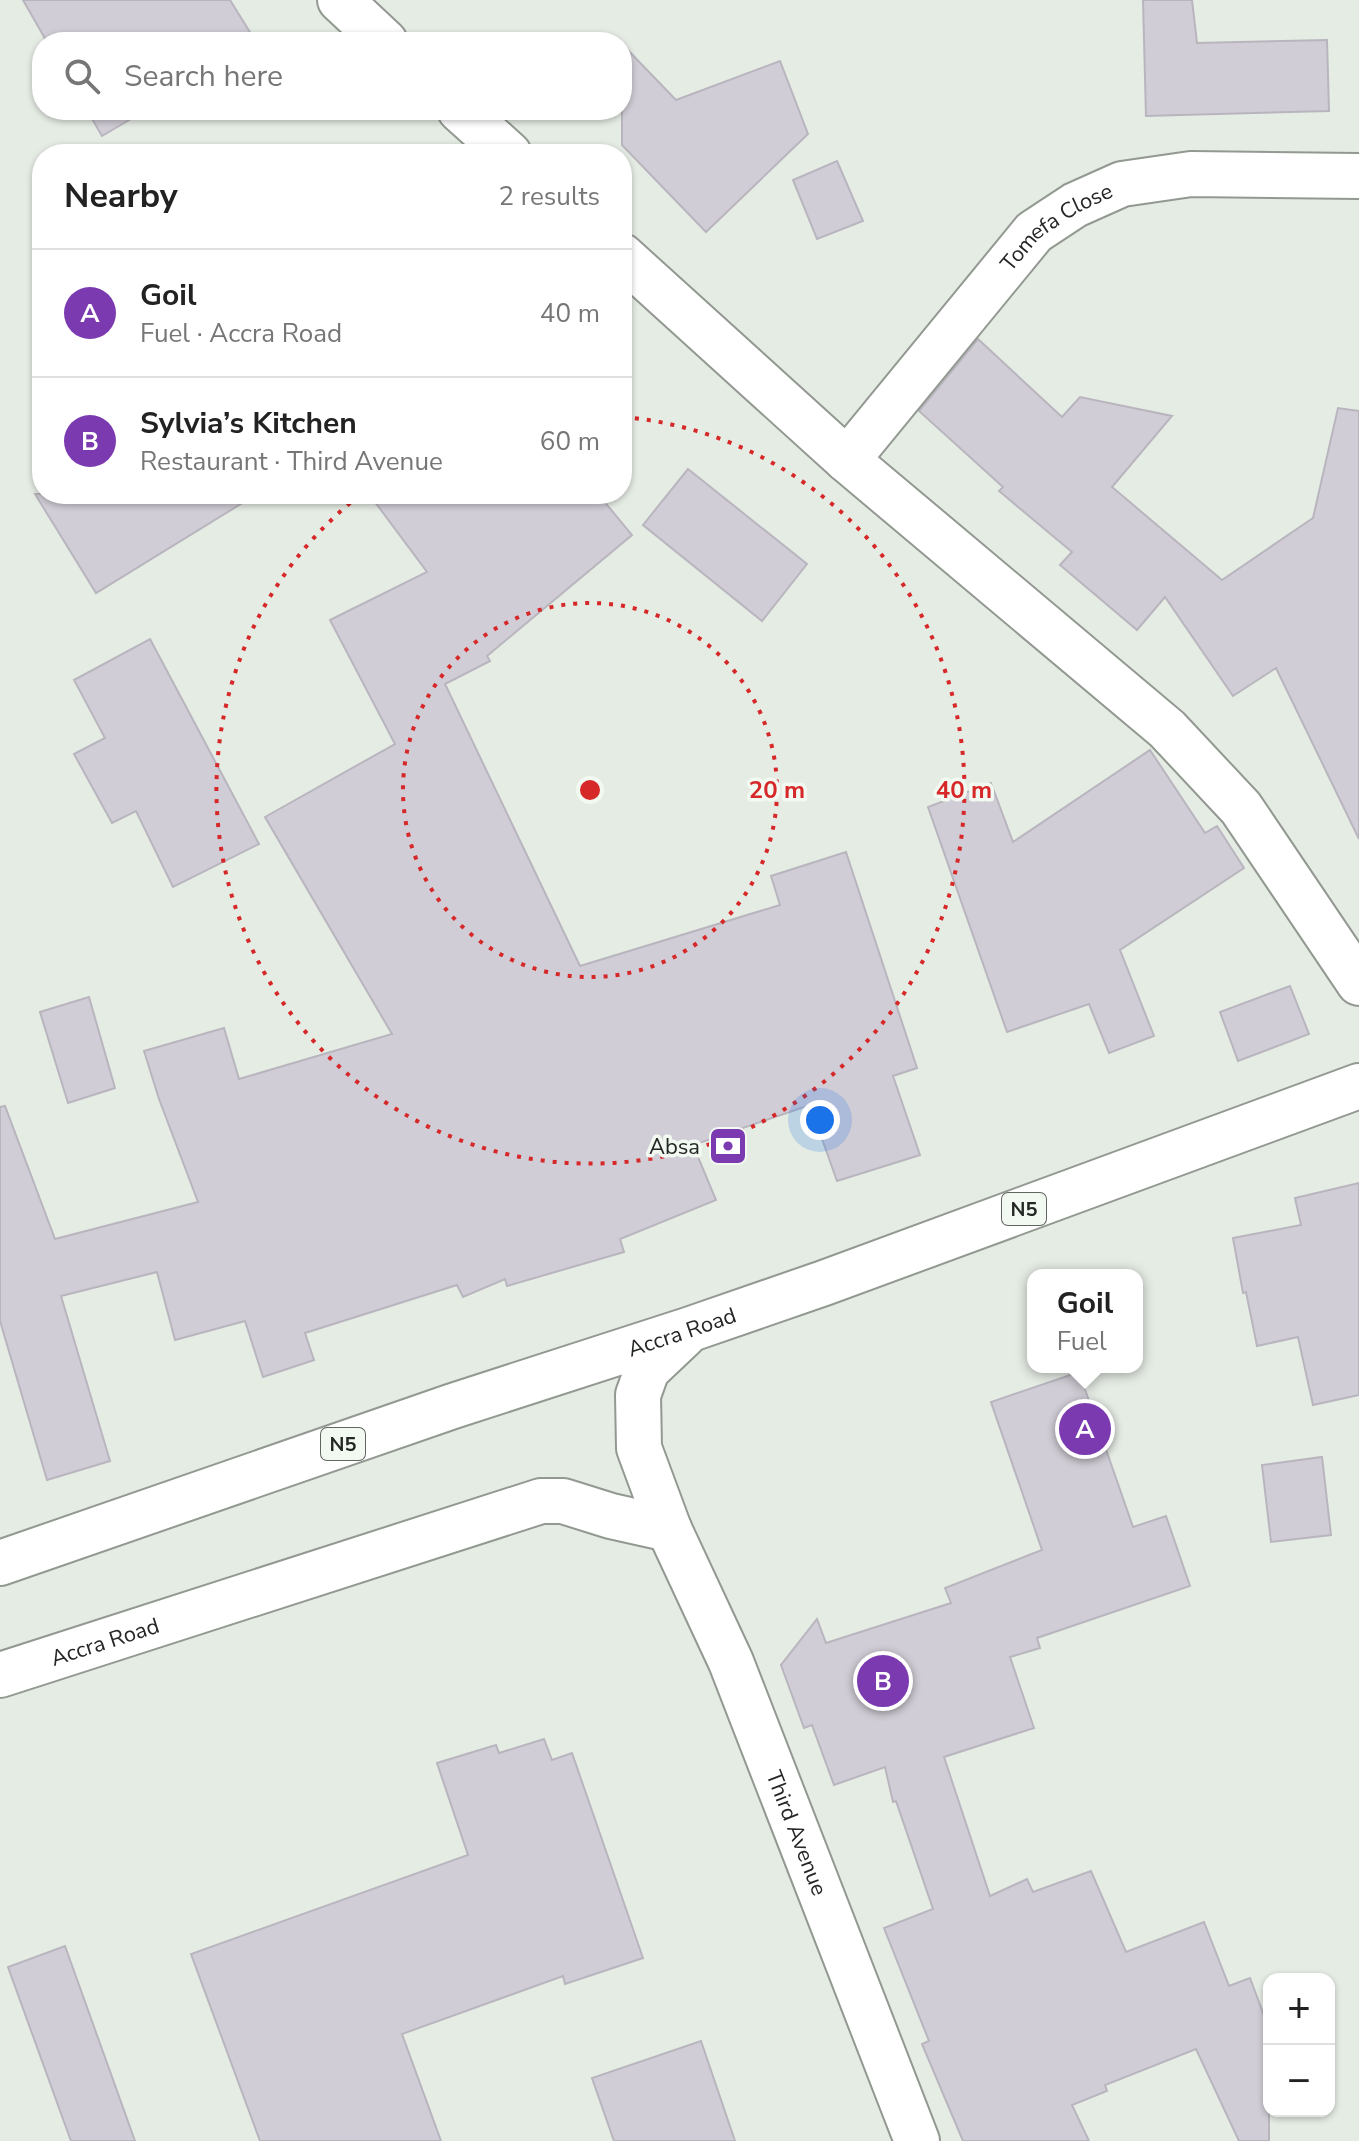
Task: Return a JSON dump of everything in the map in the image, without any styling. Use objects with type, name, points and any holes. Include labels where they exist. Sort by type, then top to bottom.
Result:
[{"type":"street","points":[[340,0],[374,32]]},
{"type":"street","points":[[471,120],[498,144]]},
{"type":"street","name":"Tomefa Close","points":[[847,460],[1034,232],[1075,205],[1122,184],[1191,174],[1359,176]]},
{"type":"street","points":[[632,265],[847,460],[1167,729],[1241,808],[1359,983]]},
{"type":"street","name":"Accra Road","points":[[0,1563],[453,1406],[824,1283],[1359,1086]]},
{"type":"street","name":"N5","points":[[669,1529],[639,1448],[638,1395],[647,1370],[688,1330]]},
{"type":"street","name":"Accra Road","points":[[0,1675],[541,1501],[563,1501],[669,1529]]},
{"type":"street","name":"Third Avenue","points":[[669,1529],[731,1662],[917,2141]]},
{"type":"building","points":[[23,0],[230,0],[250,32],[41,32]]},
{"type":"building","points":[[1143,0],[1192,0],[1197,43],[1327,40],[1329,111],[1146,116]]},
{"type":"building","points":[[632,54],[676,100],[780,61],[808,134],[706,232],[632,155],[632,144],[622,144],[622,120],[632,120]]},
{"type":"building","points":[[93,120],[129,120],[102,136]]},
{"type":"building","points":[[837,161],[863,221],[817,239],[793,180]]},
{"type":"building","points":[[978,339],[1062,417],[1080,397],[1172,416],[1112,487],[1222,580],[1313,518],[1338,408],[1359,411],[1359,839],[1276,668],[1233,696],[1165,597],[1137,630],[1060,565],[1072,552],[999,491],[1003,487],[919,411]]},
{"type":"building","points":[[688,469],[807,564],[762,621],[643,525]]},
{"type":"building","points":[[41,504],[241,504],[96,593]]},
{"type":"building","points":[[376,504],[606,504],[632,535],[487,656],[490,661],[445,684],[580,966],[780,905],[771,876],[846,852],[917,1068],[893,1076],[920,1155],[837,1181],[810,1105],[693,1145],[716,1200],[620,1239],[624,1252],[507,1286],[505,1279],[463,1297],[457,1285],[305,1333],[314,1360],[263,1377],[245,1321],[175,1340],[157,1272],[61,1296],[110,1461],[47,1480],[0,1321],[0,1107],[5,1106],[55,1239],[198,1202],[144,1051],[224,1028],[239,1079],[392,1034],[265,817],[395,744],[330,620],[427,572]]},
{"type":"building","points":[[150,639],[259,844],[173,887],[136,811],[112,823],[74,754],[105,738],[74,680]]},
{"type":"building","points":[[1150,750],[1205,833],[1217,826],[1244,868],[1120,950],[1154,1036],[1109,1053],[1089,1004],[1007,1032],[928,807],[991,783],[1013,842]]},
{"type":"building","points":[[1290,986],[1309,1034],[1238,1061],[1220,1012]]},
{"type":"building","points":[[89,997],[115,1088],[68,1103],[40,1012]]},
{"type":"building","points":[[1359,1183],[1359,1395],[1313,1405],[1298,1337],[1257,1346],[1233,1238],[1301,1225],[1295,1198]]},
{"type":"building","points":[[1079,1373],[1133,1527],[1166,1516],[1190,1586],[1037,1638],[1040,1648],[1010,1657],[1034,1728],[944,1757],[990,1896],[1027,1879],[1033,1892],[1091,1871],[1126,1952],[1204,1922],[1229,1986],[1250,1978],[1263,2013],[1263,2117],[1269,2117],[1269,2141],[1239,2141],[1196,2049],[1105,2085],[1107,2091],[1072,2105],[1089,2141],[963,2141],[922,2044],[929,2041],[884,1928],[933,1909],[896,1801],[893,1802],[885,1767],[834,1785],[812,1725],[804,1728],[781,1665],[817,1619],[826,1643],[951,1603],[945,1588],[1042,1550],[991,1402]]},
{"type":"building","points":[[1322,1457],[1331,1535],[1271,1542],[1262,1465]]},
{"type":"building","points":[[544,1739],[552,1760],[572,1753],[643,1958],[565,1984],[563,1976],[402,2034],[441,2141],[260,2141],[191,1954],[468,1855],[437,1763],[496,1745],[499,1753]]},
{"type":"building","points":[[65,1946],[135,2141],[71,2141],[8,1967]]},
{"type":"building","points":[[701,2041],[735,2141],[614,2141],[592,2078]]},
{"type":"place","name":"Absa","points":[[728,1146]]},
{"type":"place","name":"Goil","points":[[1085,1429]]},
{"type":"place","name":"Sylvia’s Kitchen","points":[[883,1681]]}]
